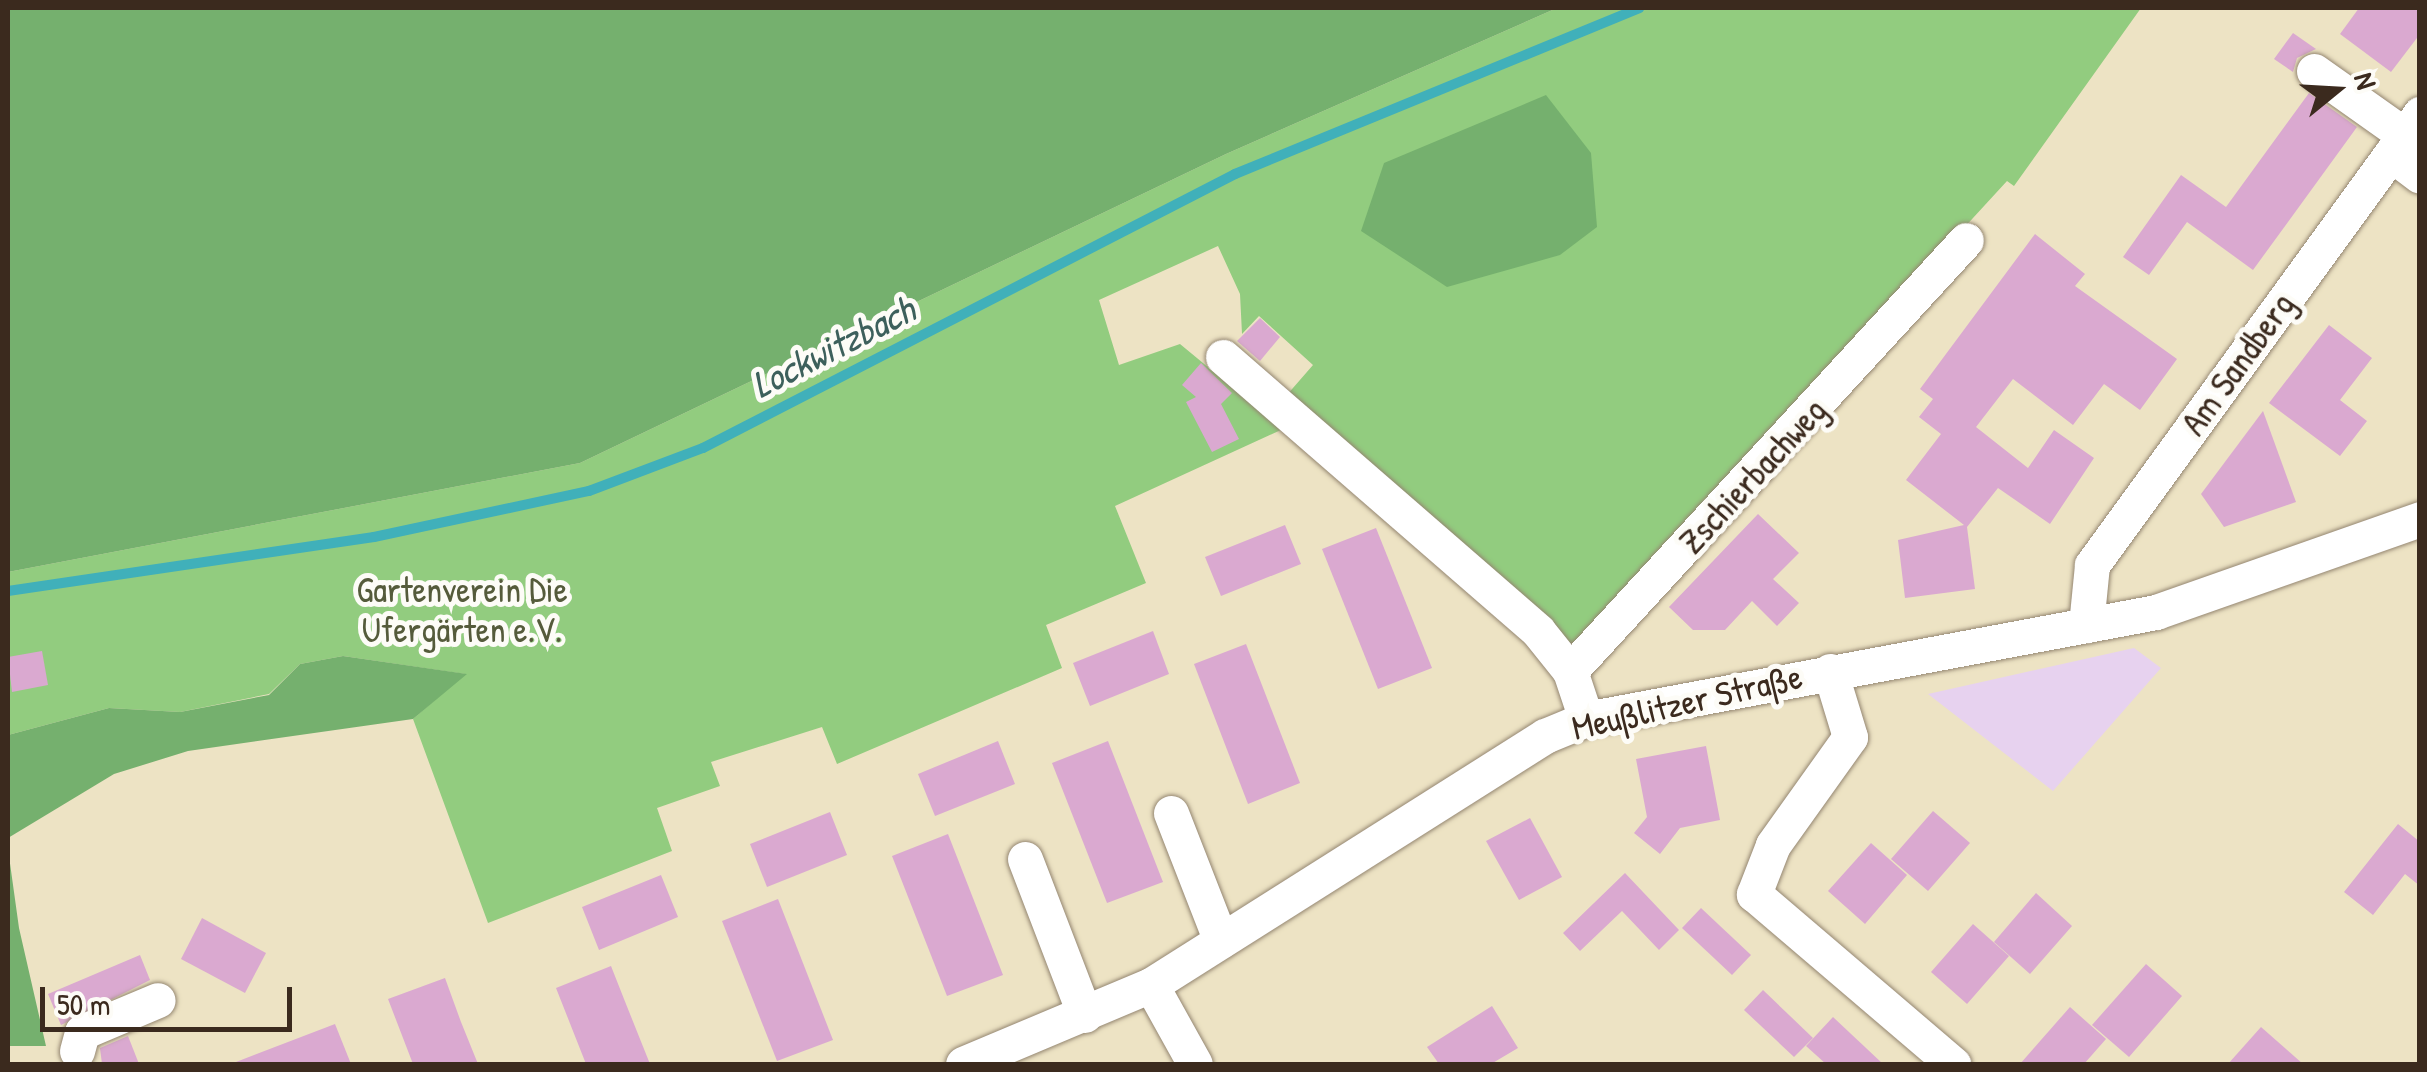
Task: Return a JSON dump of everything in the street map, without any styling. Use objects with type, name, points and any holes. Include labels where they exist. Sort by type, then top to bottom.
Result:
[{"type":"street","points":[[2314,71],[2408,138],[2420,176]]},
{"type":"street","name":"Am Sandberg","points":[[2086,625],[2092,565],[2408,138]]},
{"type":"street","name":"Zschierbachweg","points":[[1570,671],[1966,240]]},
{"type":"street","points":[[1223,356],[1538,630],[1570,671],[1586,719]]},
{"type":"street","name":"Meußlitzer Straße","points":[[963,1064],[1152,985],[1586,719],[2156,612],[2420,519]]},
{"type":"street","points":[[1830,671],[1850,737],[1773,845],[1754,894],[1953,1064]]},
{"type":"street","points":[[1171,814],[1221,941]]},
{"type":"street","points":[[1025,859],[1085,1015]]},
{"type":"street","points":[[1152,985],[1195,1064]]},
{"type":"street","points":[[71,1050],[82,1032],[158,1000]]},
{"type":"shaded area","points":[[2134,648],[2161,668],[2053,791],[1928,694]]},
{"type":"green space","points":[[8,8],[1557,8],[1226,154],[580,463],[8,572]]},
{"type":"green space","name":"Gartenverein Die Ufergärten e.V.","points":[[1557,8],[2141,8],[2014,186],[2007,181],[1577,649],[1286,396],[1313,365],[1259,316],[1242,334],[1240,294],[1218,246],[1099,300],[1119,365],[1180,344],[1283,429],[1115,506],[1146,583],[1046,625],[1062,668],[837,764],[822,727],[711,762],[720,786],[657,808],[672,851],[488,923],[413,719],[465,674],[343,656],[300,664],[269,694],[180,712],[109,708],[8,735],[8,572],[580,463],[1226,154]]},
{"type":"green space","points":[[1546,95],[1591,153],[1597,227],[1560,255],[1447,287],[1361,231],[1384,163]]},
{"type":"green space","points":[[343,656],[467,674],[413,719],[188,751],[114,774],[8,838],[8,735],[109,708],[180,712],[269,695],[300,664]]},
{"type":"green space","points":[[8,849],[19,928],[46,1046],[8,1046]]},
{"type":"building","points":[[2359,8],[2420,8],[2420,34],[2391,72],[2340,34]]},
{"type":"building","points":[[2293,33],[2316,49],[2297,58],[2293,72],[2274,59]]},
{"type":"building","points":[[2309,93],[2357,127],[2253,270],[2187,222],[2149,275],[2123,257],[2181,175],[2226,207]]},
{"type":"building","points":[[2035,234],[2085,274],[2075,286],[2177,359],[2140,410],[2104,384],[2073,425],[2013,379],[1976,427],[2028,468],[2054,430],[2094,458],[2050,524],[1998,488],[1967,527],[1975,589],[1905,598],[1898,540],[1964,525],[1906,480],[1941,434],[1919,417],[1933,399],[1920,389]]},
{"type":"building","points":[[1260,318],[1280,337],[1260,361],[1237,341]]},
{"type":"building","points":[[2329,325],[2372,358],[2340,400],[2367,421],[2340,456],[2269,403]]},
{"type":"building","points":[[1201,363],[1232,393],[1221,404],[1239,439],[1212,452],[1186,402],[1196,397],[1182,385]]},
{"type":"building","points":[[2263,411],[2296,502],[2224,527],[2201,494]]},
{"type":"building","points":[[1758,514],[1799,553],[1773,579],[1799,603],[1777,626],[1752,601],[1725,630],[1693,630],[1669,607]]},
{"type":"building","points":[[1285,525],[1301,564],[1221,596],[1205,557]]},
{"type":"building","points":[[1376,528],[1432,668],[1378,689],[1322,549]]},
{"type":"building","points":[[1153,631],[1169,674],[1090,706],[1073,663]]},
{"type":"building","points":[[1246,644],[1300,783],[1248,804],[1194,664]]},
{"type":"building","points":[[42,651],[48,685],[12,692],[8,657]]},
{"type":"building","points":[[998,741],[1015,784],[935,816],[918,774]]},
{"type":"building","points":[[1108,741],[1163,882],[1107,903],[1052,763]]},
{"type":"building","points":[[1706,746],[1720,820],[1680,828],[1660,854],[1634,833],[1647,817],[1636,759]]},
{"type":"building","points":[[1933,811],[1970,843],[1928,891],[1891,859]]},
{"type":"building","points":[[830,812],[847,855],[767,887],[750,844]]},
{"type":"building","points":[[1530,818],[1562,877],[1519,900],[1486,841]]},
{"type":"building","points":[[2398,824],[2420,842],[2420,886],[2405,874],[2373,915],[2344,892]]},
{"type":"building","points":[[948,834],[1003,975],[947,996],[892,856]]},
{"type":"building","points":[[1871,843],[1907,875],[1865,924],[1828,891]]},
{"type":"building","points":[[1625,873],[1679,930],[1659,950],[1622,911],[1580,951],[1563,933]]},
{"type":"building","points":[[661,875],[678,917],[599,950],[582,907]]},
{"type":"building","points":[[2036,893],[2072,926],[2030,974],[1994,942]]},
{"type":"building","points":[[778,899],[833,1040],[777,1061],[722,921]]},
{"type":"building","points":[[1701,908],[1751,955],[1732,975],[1682,928]]},
{"type":"building","points":[[202,918],[266,953],[245,993],[181,959]]},
{"type":"building","points":[[1973,924],[2009,956],[1967,1004],[1931,972]]},
{"type":"building","points":[[140,955],[150,980],[61,1025],[48,994]]},
{"type":"building","points":[[2146,964],[2182,996],[2129,1057],[2092,1025]]},
{"type":"building","points":[[611,966],[650,1064],[586,1064],[556,988]]},
{"type":"building","points":[[445,978],[478,1064],[413,1064],[388,999]]},
{"type":"building","points":[[1763,990],[1813,1038],[1794,1057],[1744,1010]]},
{"type":"building","points":[[1492,1006],[1518,1048],[1491,1064],[1439,1064],[1427,1047]]},
{"type":"building","points":[[2070,1007],[2106,1039],[2084,1064],[2020,1064]]},
{"type":"building","points":[[1833,1017],[1883,1064],[1826,1064],[1806,1046]]},
{"type":"building","points":[[335,1024],[351,1064],[236,1064],[236,1062]]},
{"type":"building","points":[[2261,1027],[2303,1064],[2228,1064]]},
{"type":"building","points":[[128,1036],[139,1064],[102,1064],[100,1048]]},
{"type":"waterway","name":"Lockwitzbach","points":[[8,591],[374,537],[589,491],[703,448],[1235,174],[1639,8]]}]
